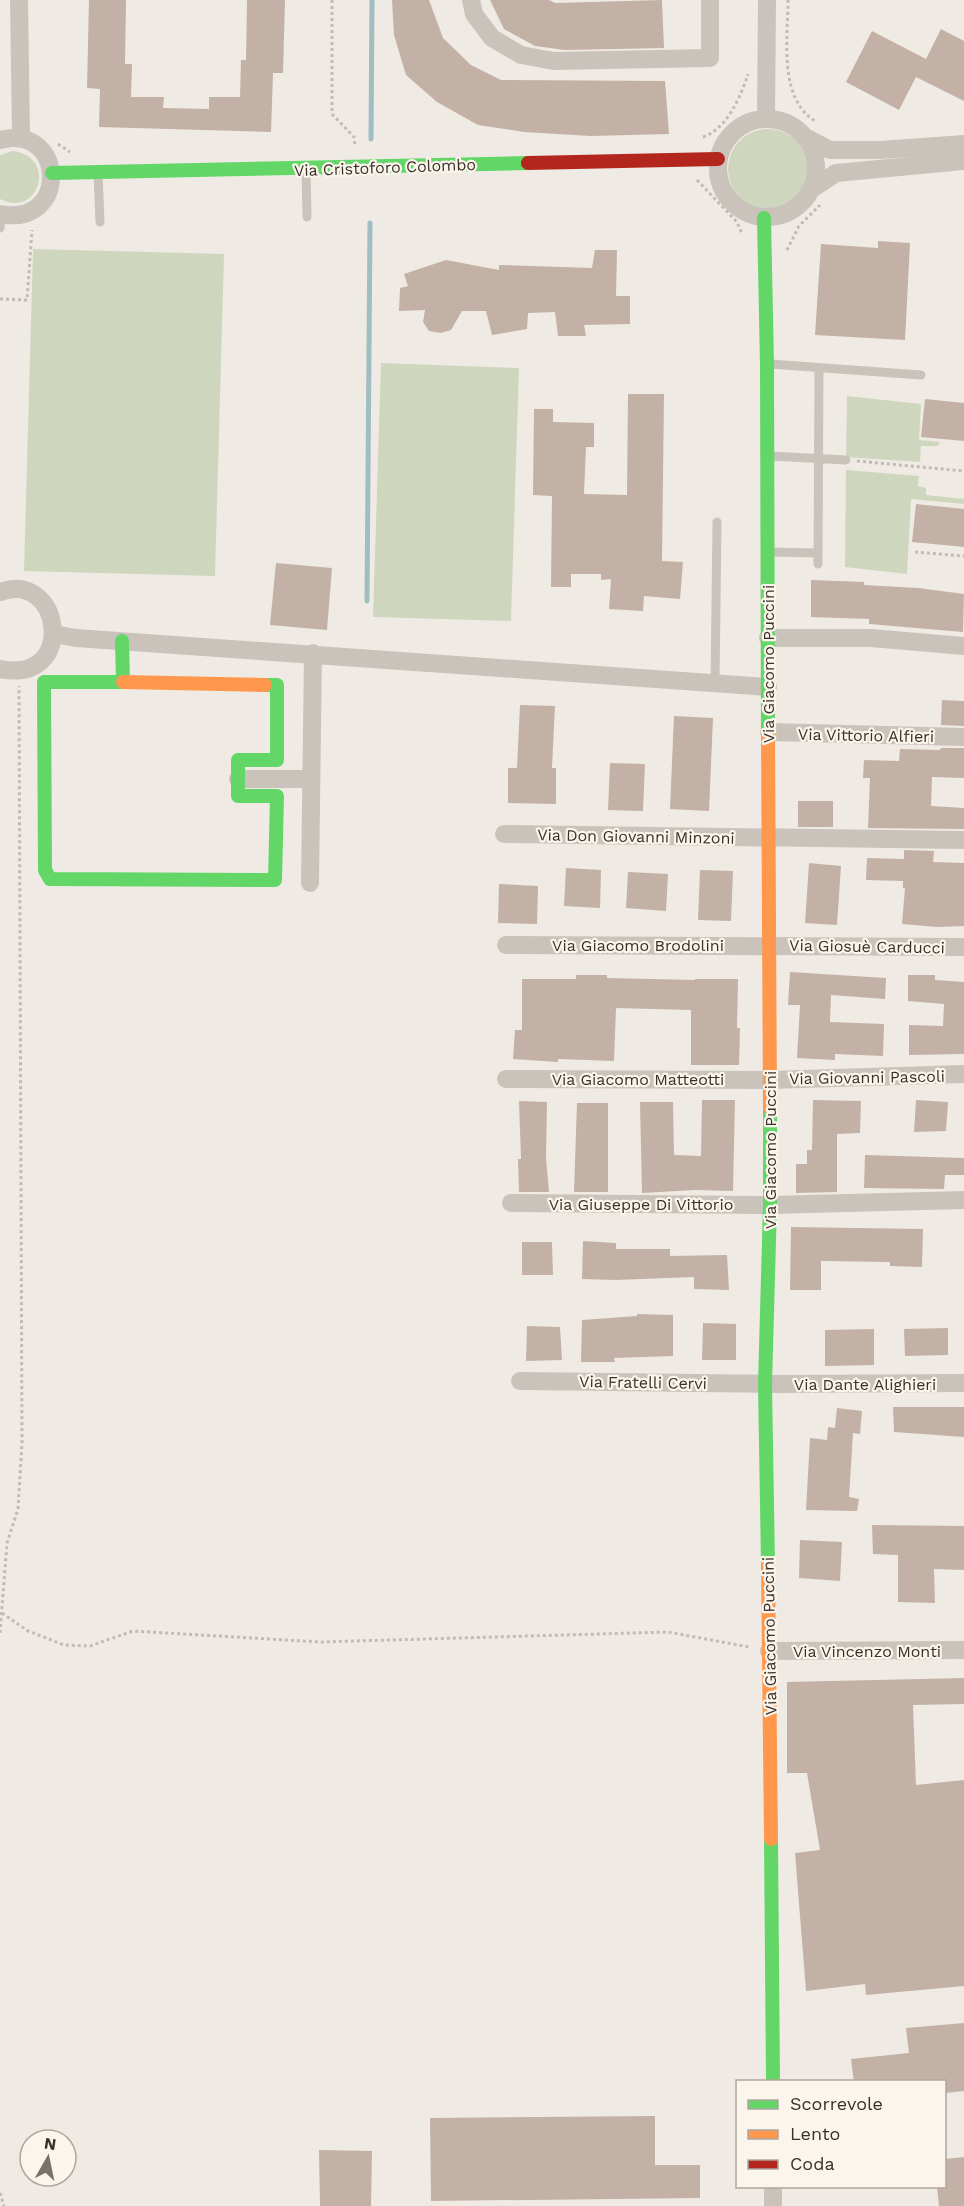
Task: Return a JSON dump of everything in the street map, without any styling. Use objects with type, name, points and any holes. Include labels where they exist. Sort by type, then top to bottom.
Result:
[{"type":"street","points":[[19,0],[21,138]]},
{"type":"street","points":[[471,0],[474,14],[492,38],[521,55],[554,61],[710,58],[710,0]]},
{"type":"street","points":[[766,119],[767,0]]},
{"type":"street","points":[[964,144],[880,150],[830,150],[794,127],[781,121],[766,119],[747,123],[730,135],[722,146],[718,159],[718,175],[723,191],[733,205],[748,214],[764,218],[792,211],[804,201],[817,196],[836,173],[964,161]]},
{"type":"street","points":[[805,136],[816,162],[817,196]]},
{"type":"street","points":[[0,140],[21,138],[29,141],[42,150],[52,173],[49,192],[38,207],[27,214],[14,216],[0,214]]},
{"type":"street","name":"Via Cristoforo Colombo","points":[[52,173],[718,159]]},
{"type":"street","name":"Via Giacomo Puccini","points":[[764,218],[768,456],[770,946],[770,1205],[765,1384],[773,2080]]},
{"type":"street","points":[[0,592],[16,590],[40,599],[51,615],[54,634],[51,646],[36,665],[24,670],[0,669]]},
{"type":"street","points":[[54,634],[76,638],[768,687]]},
{"type":"street","points":[[768,638],[871,638],[964,646]]},
{"type":"street","points":[[122,640],[123,682]]},
{"type":"street","points":[[310,883],[313,653]]},
{"type":"street","points":[[44,682],[123,682],[277,685],[277,760],[238,760],[238,796],[277,796],[275,880],[50,879],[45,870],[44,682]]},
{"type":"street","name":"Via Vittorio Alfieri","points":[[769,732],[964,737]]},
{"type":"street","points":[[238,779],[311,779]]},
{"type":"street","name":"Via Don Giovanni Minzoni","points":[[504,834],[964,840]]},
{"type":"street","name":"Via Giacomo Brodolini","points":[[506,945],[770,946]]},
{"type":"street","name":"Via Giosuè Carducci","points":[[770,946],[964,947]]},
{"type":"street","name":"Via Giovanni Pascoli","points":[[770,1080],[964,1074]]},
{"type":"street","name":"Via Giacomo Matteotti","points":[[506,1079],[770,1080]]},
{"type":"street","name":"Via Giuseppe Di Vittorio","points":[[511,1203],[770,1205],[964,1200]]},
{"type":"street","name":"Via Fratelli Cervi","points":[[520,1381],[765,1384]]},
{"type":"street","name":"Via Dante Alighieri","points":[[765,1384],[964,1383]]},
{"type":"street","name":"Via Vincenzo Monti","points":[[769,1651],[964,1650]]},
{"type":"street","points":[[773,2188],[774,2206]]},
{"type":"lane","points":[[306,169],[307,217]]},
{"type":"lane","points":[[98,173],[99,222]]},
{"type":"lane","points":[[0,214],[0,228]]},
{"type":"lane","points":[[767,364],[921,375]]},
{"type":"lane","points":[[818,564],[819,368]]},
{"type":"lane","points":[[768,456],[846,460]]},
{"type":"lane","points":[[715,684],[717,522]]},
{"type":"lane","points":[[768,552],[817,553]]},
{"type":"path","points":[[332,0],[332,114],[354,136],[355,168]]},
{"type":"path","points":[[788,0],[788,72],[795,98],[808,117],[816,122]]},
{"type":"path","points":[[697,139],[711,134],[732,110],[743,91],[749,68]]},
{"type":"path","points":[[56,142],[71,152]]},
{"type":"path","points":[[695,178],[737,222],[745,240]]},
{"type":"path","points":[[786,259],[787,249],[817,196]]},
{"type":"path","points":[[0,299],[27,300],[31,231],[34,226]]},
{"type":"path","points":[[846,460],[964,471]]},
{"type":"path","points":[[915,552],[964,556]]},
{"type":"path","points":[[0,1633],[7,1543],[18,1509],[22,1443],[18,691],[24,670]]},
{"type":"path","points":[[2,1613],[28,1631],[64,1645],[81,1646],[90,1646],[133,1631],[320,1642],[668,1632],[769,1651]]},
{"type":"path","points":[[0,2193],[4,2206]]},
{"type":"green space","points":[[760,129],[776,129],[797,140],[808,161],[808,177],[797,198],[776,209],[760,209],[746,203],[734,191],[728,177],[728,161],[734,147],[746,135]]},
{"type":"green space","points":[[13,151],[27,156],[35,164],[39,174],[38,185],[33,194],[25,201],[14,203],[0,199],[0,155]]},
{"type":"green space","points":[[33,249],[224,254],[215,576],[24,571]]},
{"type":"green space","points":[[381,363],[519,368],[511,621],[373,617]]},
{"type":"green space","points":[[847,396],[921,404],[919,440],[940,442],[938,446],[921,446],[920,462],[846,457]]},
{"type":"green space","points":[[846,470],[919,476],[918,486],[926,488],[926,495],[964,499],[964,504],[911,499],[907,574],[845,567]]},
{"type":"building","points":[[89,0],[126,0],[125,64],[132,64],[131,97],[164,97],[163,108],[209,109],[209,97],[240,97],[241,60],[246,60],[247,0],[285,0],[283,73],[273,73],[271,132],[99,127],[100,89],[87,88]]},
{"type":"building","points":[[392,0],[429,0],[443,38],[471,65],[501,80],[665,81],[669,134],[591,136],[524,132],[478,125],[437,102],[406,75],[394,35]]},
{"type":"building","points":[[490,0],[549,0],[555,3],[662,0],[664,48],[565,50],[535,46],[504,29]]},
{"type":"building","points":[[941,29],[964,41],[964,101],[916,77],[899,110],[846,82],[872,31],[926,59]]},
{"type":"building","points":[[878,241],[910,243],[905,340],[815,335],[821,244],[878,248]]},
{"type":"building","points":[[595,250],[617,250],[616,296],[630,296],[630,324],[584,325],[586,336],[558,336],[555,312],[528,313],[527,329],[492,335],[486,311],[462,311],[451,330],[441,333],[429,331],[423,322],[425,310],[399,311],[400,288],[408,286],[404,274],[446,260],[499,270],[499,265],[592,268]]},
{"type":"building","points":[[628,394],[664,394],[662,561],[683,562],[680,599],[644,596],[643,611],[609,609],[611,579],[601,580],[601,574],[571,574],[571,587],[551,587],[552,496],[533,495],[534,409],[553,409],[553,422],[594,423],[594,447],[586,447],[584,494],[627,495]]},
{"type":"building","points":[[925,399],[964,403],[964,441],[921,437]]},
{"type":"building","points":[[916,504],[964,509],[964,547],[912,542]]},
{"type":"building","points":[[276,563],[332,568],[327,630],[270,625]]},
{"type":"building","points":[[811,580],[864,582],[864,585],[918,588],[964,594],[963,632],[869,624],[869,619],[811,617]]},
{"type":"building","points":[[942,700],[964,701],[964,726],[941,725]]},
{"type":"building","points":[[520,705],[555,706],[552,768],[556,768],[556,804],[508,803],[508,768],[517,768]]},
{"type":"building","points":[[674,716],[713,718],[709,811],[670,809]]},
{"type":"building","points":[[941,748],[964,748],[964,778],[932,777],[931,806],[964,808],[964,829],[868,828],[870,778],[863,778],[864,760],[899,761],[900,749],[940,750]]},
{"type":"building","points":[[610,763],[645,764],[643,811],[608,810]]},
{"type":"building","points":[[798,801],[833,801],[833,827],[798,827]]},
{"type":"building","points":[[904,850],[934,851],[933,862],[964,863],[964,926],[937,927],[902,924],[905,888],[903,888],[903,881],[866,880],[867,858],[904,859]]},
{"type":"building","points":[[809,863],[841,866],[837,925],[805,923]]},
{"type":"building","points":[[566,868],[601,870],[600,908],[564,906]]},
{"type":"building","points":[[700,870],[733,871],[731,921],[698,920]]},
{"type":"building","points":[[628,872],[668,874],[666,911],[626,908]]},
{"type":"building","points":[[499,884],[538,886],[537,924],[498,923]]},
{"type":"building","points":[[790,972],[886,978],[885,999],[831,995],[830,1022],[884,1024],[883,1056],[835,1054],[835,1060],[797,1058],[800,1005],[788,1005]]},
{"type":"building","points":[[576,975],[607,975],[607,978],[738,979],[739,1065],[691,1065],[691,1010],[616,1008],[614,1061],[558,1059],[558,1062],[513,1059],[515,1030],[522,1030],[522,979],[576,979]]},
{"type":"building","points":[[908,975],[935,975],[935,980],[964,982],[964,1054],[909,1055],[909,1025],[943,1026],[944,1004],[908,1001]]},
{"type":"building","points":[[702,1100],[735,1100],[733,1191],[695,1190],[642,1193],[640,1102],[673,1102],[674,1155],[701,1156]]},
{"type":"building","points":[[813,1100],[861,1101],[860,1133],[837,1134],[837,1192],[796,1193],[796,1164],[807,1164],[807,1150],[812,1150]]},
{"type":"building","points":[[916,1100],[948,1102],[946,1131],[914,1132]]},
{"type":"building","points":[[519,1101],[547,1102],[546,1158],[549,1192],[519,1192],[518,1159],[521,1159]]},
{"type":"building","points":[[577,1103],[608,1103],[608,1192],[574,1192]]},
{"type":"building","points":[[865,1155],[964,1158],[964,1175],[945,1175],[944,1189],[864,1188]]},
{"type":"building","points":[[791,1227],[923,1229],[922,1267],[890,1266],[890,1262],[821,1261],[821,1290],[790,1290]]},
{"type":"building","points":[[583,1241],[616,1243],[616,1249],[670,1249],[670,1256],[727,1255],[729,1290],[694,1289],[694,1277],[582,1279]]},
{"type":"building","points":[[522,1242],[552,1242],[553,1275],[522,1275]]},
{"type":"building","points":[[637,1314],[673,1315],[673,1356],[614,1358],[615,1362],[581,1362],[582,1320],[637,1316]]},
{"type":"building","points":[[703,1323],[736,1324],[736,1360],[702,1360]]},
{"type":"building","points":[[527,1326],[560,1327],[562,1360],[526,1361]]},
{"type":"building","points":[[948,1328],[948,1355],[905,1356],[904,1329]]},
{"type":"building","points":[[874,1329],[874,1365],[825,1366],[825,1330]]},
{"type":"building","points":[[893,1407],[964,1407],[964,1437],[894,1432]]},
{"type":"building","points":[[837,1408],[862,1411],[860,1434],[853,1433],[849,1497],[859,1499],[857,1511],[806,1510],[810,1438],[827,1440],[828,1427],[835,1428]]},
{"type":"building","points":[[872,1525],[964,1526],[964,1570],[934,1569],[935,1603],[898,1602],[898,1555],[873,1554]]},
{"type":"building","points":[[800,1540],[842,1542],[840,1581],[799,1578]]},
{"type":"building","points":[[964,1678],[964,1704],[913,1705],[916,1785],[964,1780],[964,1986],[866,1995],[865,1984],[806,1991],[795,1853],[820,1850],[807,1773],[787,1773],[787,1682]]},
{"type":"building","points":[[964,2023],[964,2091],[946,2093],[946,2080],[854,2080],[851,2059],[909,2053],[906,2028]]},
{"type":"building","points":[[655,2116],[655,2165],[700,2165],[700,2198],[431,2201],[430,2118]]},
{"type":"building","points":[[319,2150],[372,2151],[371,2206],[320,2206]]},
{"type":"building","points":[[964,2157],[964,2206],[939,2206],[937,2188],[946,2188],[946,2159]]},
{"type":"waterway","points":[[371,139],[372,0]]},
{"type":"waterway","points":[[367,601],[370,223]]},
{"type":"traffic: fast","points":[[52,173],[528,163]]},
{"type":"traffic: fast","points":[[764,218],[767,364],[768,735]]},
{"type":"traffic: fast","points":[[122,641],[123,682],[44,682],[45,870],[50,879],[275,880],[277,796],[238,796],[238,760],[277,760],[277,685],[265,685]]},
{"type":"traffic: fast","points":[[768,1564],[765,1384],[770,1108]]},
{"type":"traffic: fast","points":[[771,1839],[773,2080]]},
{"type":"traffic: slow","points":[[123,682],[265,685]]},
{"type":"traffic: slow","points":[[768,735],[770,1108]]},
{"type":"traffic: slow","points":[[768,1564],[771,1839]]},
{"type":"traffic: jam","points":[[528,163],[718,159]]}]
